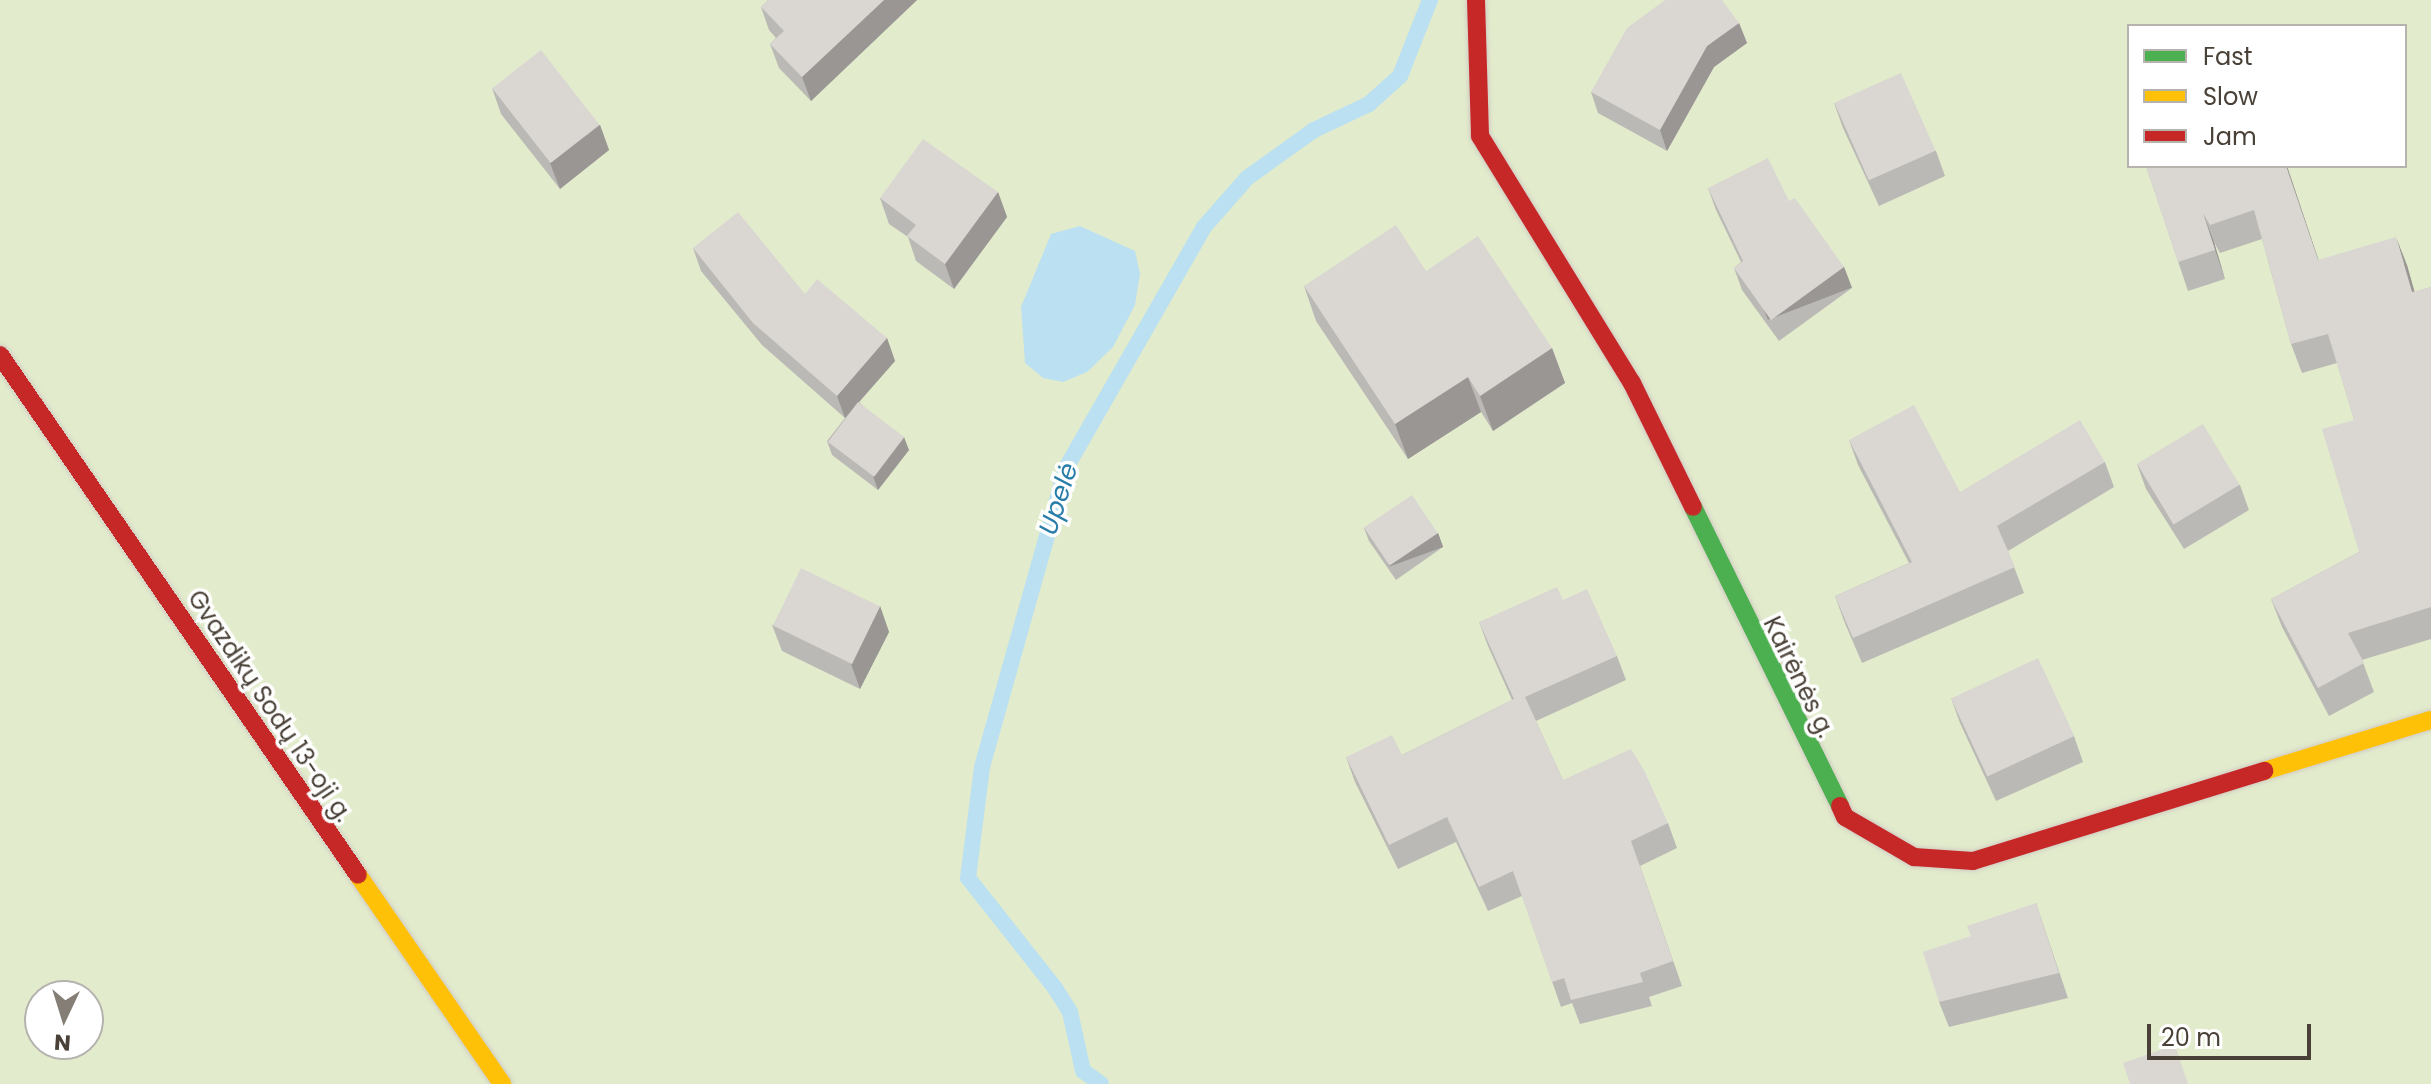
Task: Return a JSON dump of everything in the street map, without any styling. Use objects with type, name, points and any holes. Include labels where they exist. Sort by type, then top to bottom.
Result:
[{"type":"street","name":"Kairėnės g.","points":[[1476,0],[1473,87],[1480,136],[1632,383],[1845,817],[1914,857],[1973,861],[2431,720]]},
{"type":"street","name":"Gvazdikų Sodų 13-oji g.","points":[[0,355],[502,1084]]},
{"type":"green space","points":[[0,0],[2431,0],[2431,1084],[0,1084]]},
{"type":"water","points":[[1080,226],[1135,251],[1140,274],[1135,305],[1113,347],[1087,372],[1063,382],[1043,378],[1025,363],[1021,307],[1051,234]]},
{"type":"building","points":[[768,0],[884,0],[802,77],[770,44],[784,31],[761,7]]},
{"type":"building","points":[[1665,0],[1722,0],[1739,23],[1707,46],[1660,130],[1591,92],[1627,28]]},
{"type":"building","points":[[541,50],[599,125],[551,163],[492,88]]},
{"type":"building","points":[[1901,73],[1936,151],[1869,180],[1834,103]]},
{"type":"building","points":[[923,139],[998,192],[945,264],[907,236],[916,225],[880,198]]},
{"type":"building","points":[[1768,158],[1789,201],[1795,198],[1844,267],[1771,320],[1734,268],[1743,261],[1708,188]]},
{"type":"building","points":[[2147,168],[2287,168],[2318,260],[2396,237],[2412,292],[2431,287],[2431,607],[2348,633],[2364,663],[2318,688],[2271,599],[2359,552],[2322,429],[2354,420],[2328,334],[2291,344],[2254,210],[2210,225],[2203,213],[2215,250],[2178,262]]},
{"type":"building","points":[[738,212],[805,294],[817,279],[887,338],[837,396],[753,323],[693,248]]},
{"type":"building","points":[[1396,225],[1426,271],[1478,236],[1552,348],[1480,396],[1468,377],[1395,424],[1304,286]]},
{"type":"building","points":[[858,402],[904,437],[874,477],[828,442]]},
{"type":"building","points":[[1914,405],[1960,492],[2080,420],[2105,462],[1997,526],[2015,567],[1853,638],[1835,596],[1912,562],[1849,440]]},
{"type":"building","points":[[2203,424],[2240,485],[2174,525],[2137,464]]},
{"type":"building","points":[[1412,495],[1438,533],[1390,566],[1364,527]]},
{"type":"building","points":[[801,568],[880,607],[852,664],[773,626]]},
{"type":"building","points":[[1557,587],[1563,600],[1587,589],[1617,656],[1525,697],[1563,780],[1631,749],[1644,770],[1668,823],[1631,841],[1673,961],[1640,973],[1643,982],[1571,1000],[1564,978],[1552,982],[1513,871],[1479,887],[1447,817],[1389,845],[1346,757],[1392,735],[1402,755],[1514,699],[1479,622]]},
{"type":"building","points":[[2038,658],[2074,736],[1987,777],[1951,699]]},
{"type":"building","points":[[2036,903],[2059,973],[1939,1002],[1923,952],[1971,936],[1967,926]]},
{"type":"building","points":[[2175,1045],[2188,1084],[2130,1084],[2123,1063]]},
{"type":"waterway","name":"Upelė","points":[[1101,1084],[1083,1071],[1070,1012],[1055,988],[968,878],[982,767],[1066,468],[1204,227],[1247,178],[1314,130],[1369,104],[1400,76],[1430,0]]},
{"type":"traffic: fast","points":[[1693,507],[1840,806]]},
{"type":"traffic: slow","points":[[2264,771],[2431,720]]},
{"type":"traffic: slow","points":[[358,875],[502,1084]]},
{"type":"traffic: jam","points":[[1476,0],[1480,136],[1632,383],[1693,507]]},
{"type":"traffic: jam","points":[[0,355],[358,875]]},
{"type":"traffic: jam","points":[[1840,806],[1845,817],[1914,857],[1973,861],[2264,771]]}]
